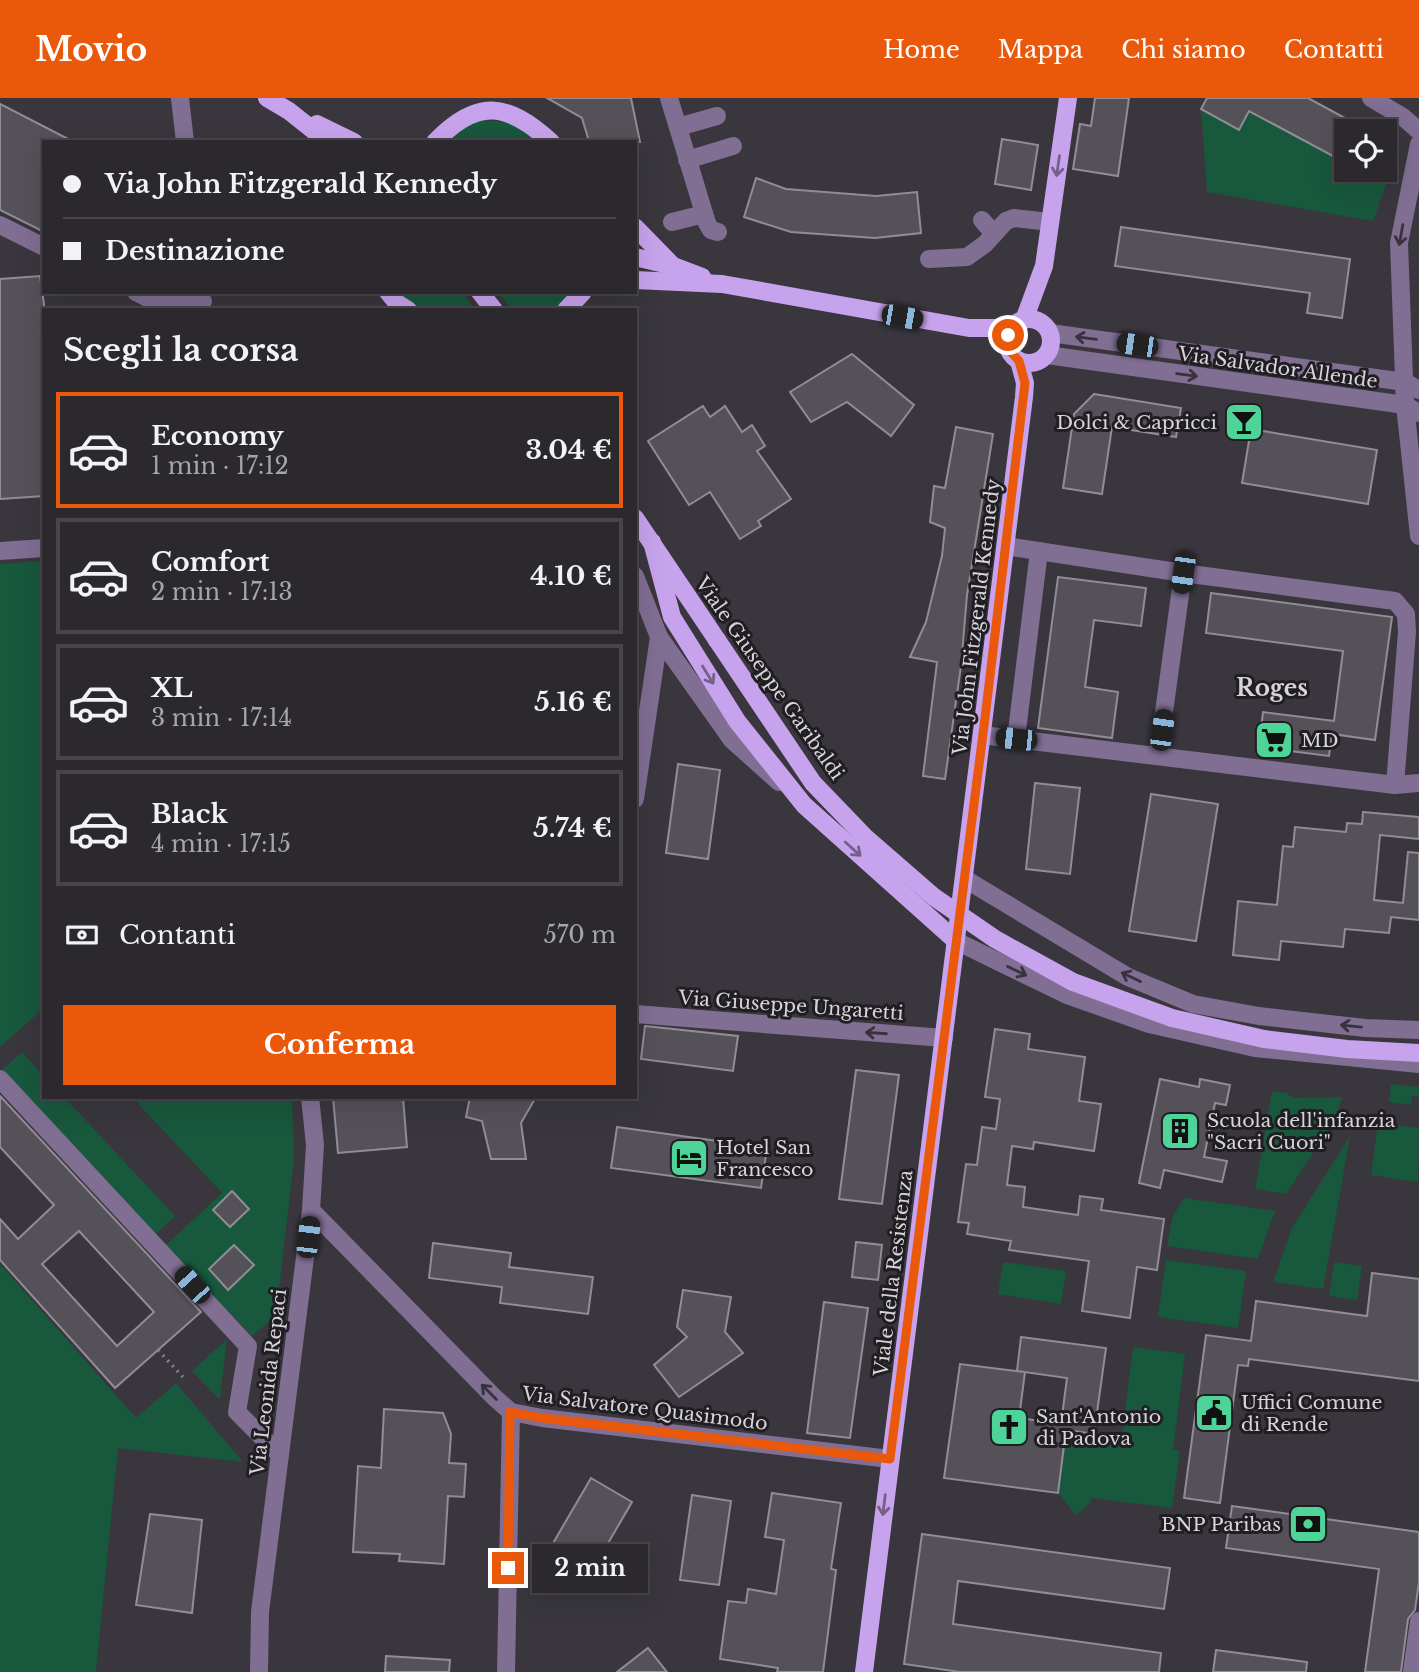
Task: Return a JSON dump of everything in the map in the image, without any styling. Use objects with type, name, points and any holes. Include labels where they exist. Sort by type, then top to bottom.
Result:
[{"type":"main road","points":[[267,98],[350,140]]},
{"type":"main road","name":"Via John Fitzgerald Kennedy","points":[[965,879],[1025,383],[1007,342],[1044,266],[1068,98]]},
{"type":"main road","points":[[437,140],[464,115],[473,110],[484,109],[512,113],[529,122],[549,140]]},
{"type":"main road","points":[[289,111],[325,140]]},
{"type":"main road","points":[[637,229],[673,266]]},
{"type":"main road","points":[[637,257],[673,266],[722,285]]},
{"type":"main road","points":[[637,279],[722,285],[969,328],[1040,322],[1050,333],[1051,348],[1047,355],[1034,363],[1014,355],[969,328]]},
{"type":"main road","points":[[390,294],[405,308]]},
{"type":"main road","points":[[482,294],[492,308]]},
{"type":"main road","points":[[568,308],[581,294]]},
{"type":"main road","name":"Viale Giuseppe Garibaldi","points":[[637,521],[813,783],[864,837],[934,897],[995,939],[1073,982],[1172,1018],[1264,1039],[1348,1049],[1419,1053]]},
{"type":"main road","points":[[652,542],[672,617],[737,721],[804,804],[956,941]]},
{"type":"main road","name":"Viale della Resistenza","points":[[864,1672],[965,879]]},
{"type":"street","points":[[180,98],[185,140]]},
{"type":"street","points":[[669,98],[704,214],[711,230],[718,232]]},
{"type":"street","points":[[1371,98],[1403,117],[1419,131]]},
{"type":"street","points":[[678,128],[717,116]]},
{"type":"street","points":[[1419,144],[1399,243],[1412,386],[1419,536]]},
{"type":"street","points":[[687,160],[733,146]]},
{"type":"street","points":[[672,222],[704,214]]},
{"type":"street","points":[[929,258],[967,257],[985,244],[988,227],[1014,218],[1050,222]]},
{"type":"street","points":[[0,225],[42,246]]},
{"type":"street","points":[[140,294],[159,304],[203,301]]},
{"type":"street","name":"Via Salvador Allende","points":[[1050,333],[1412,386]]},
{"type":"street","name":"Via Salvador Allende","points":[[1047,355],[1412,409]]},
{"type":"street","points":[[1006,546],[1395,601],[1406,614],[1407,632],[1395,785]]},
{"type":"street","points":[[0,551],[42,548]]},
{"type":"street","points":[[1016,739],[1039,551]]},
{"type":"street","points":[[1158,756],[1183,573]]},
{"type":"street","points":[[637,581],[659,637],[732,740],[804,804]]},
{"type":"street","points":[[637,786],[659,637]]},
{"type":"street","points":[[982,735],[1395,785],[1419,783]]},
{"type":"street","points":[[965,879],[1128,977],[1193,1004],[1259,1016],[1365,1028],[1419,1030]]},
{"type":"street","points":[[956,941],[1067,995],[1149,1024],[1255,1048],[1419,1064]]},
{"type":"street","name":"Via Giuseppe Ungaretti","points":[[637,1014],[944,1038]]},
{"type":"street","points":[[0,1079],[247,1346],[237,1412],[280,1455]]},
{"type":"street","name":"Via Leonida Repaci","points":[[259,1672],[260,1612],[311,1210],[315,1145],[310,1099]]},
{"type":"street","name":"Via Salvatore Quasimodo","points":[[311,1210],[510,1412],[890,1459]]},
{"type":"street","points":[[506,1672],[510,1412]]},
{"type":"street","points":[[1412,1672],[1419,1621]]},
{"type":"path","points":[[158,1350],[183,1377]]},
{"type":"green space","points":[[1201,109],[1239,129],[1249,111],[1334,157],[1334,182],[1386,184],[1373,221],[1207,192]]},
{"type":"green space","points":[[480,120],[511,122],[538,140],[448,140],[455,131]]},
{"type":"green space","points":[[399,294],[463,294],[474,308],[419,308]]},
{"type":"green space","points":[[500,294],[573,294],[562,308],[510,308]]},
{"type":"green space","points":[[42,561],[42,1010],[0,1047],[0,564]]},
{"type":"green space","points":[[22,1052],[42,1074],[42,1099],[66,1099],[175,1216],[155,1235],[1,1071]]},
{"type":"green space","points":[[1391,1084],[1419,1087],[1419,1097],[1412,1096],[1411,1105],[1389,1102]]},
{"type":"green space","points":[[1272,1091],[1287,1093],[1293,1098],[1342,1097],[1335,1120],[1286,1194],[1255,1189]]},
{"type":"green space","points":[[134,1099],[292,1099],[294,1159],[276,1316],[252,1336],[165,1246],[222,1193]]},
{"type":"green space","points":[[1378,1122],[1419,1128],[1418,1182],[1371,1175]]},
{"type":"green space","points":[[1350,1136],[1323,1289],[1273,1282],[1292,1228]]},
{"type":"green space","points":[[1184,1198],[1275,1211],[1258,1259],[1167,1246],[1173,1216]]},
{"type":"green space","points":[[1166,1260],[1246,1271],[1238,1328],[1158,1317]]},
{"type":"green space","points":[[1003,1262],[1066,1271],[1061,1304],[998,1294]]},
{"type":"green space","points":[[1334,1262],[1362,1266],[1357,1300],[1329,1296]]},
{"type":"green space","points":[[0,1264],[136,1418],[176,1383],[243,1462],[118,1448],[96,1672],[0,1672]]},
{"type":"green space","points":[[227,1339],[220,1398],[218,1398],[192,1371]]},
{"type":"green space","points":[[1133,1347],[1185,1354],[1173,1450],[1180,1451],[1172,1508],[1091,1498],[1089,1504],[1076,1515],[1058,1493],[1065,1436],[1121,1443]]},
{"type":"building","points":[[547,98],[631,98],[640,142],[590,140],[582,118]]},
{"type":"building","points":[[1095,98],[1129,98],[1118,176],[1073,169],[1080,124],[1091,126]]},
{"type":"building","points":[[1207,98],[1308,98],[1347,119],[1334,119],[1334,157],[1249,111],[1239,130],[1201,109]]},
{"type":"building","points":[[0,104],[70,140],[42,140],[42,231],[0,210]]},
{"type":"building","points":[[1002,139],[1038,145],[1031,190],[995,184]]},
{"type":"building","points":[[756,178],[786,189],[876,196],[917,192],[921,233],[875,238],[791,232],[744,217]]},
{"type":"building","points":[[1121,227],[1350,259],[1342,318],[1307,313],[1310,293],[1115,266]]},
{"type":"building","points":[[40,276],[44,304],[42,496],[0,499],[0,279]]},
{"type":"building","points":[[852,354],[914,405],[891,436],[847,402],[811,422],[790,392]]},
{"type":"building","points":[[1094,394],[1181,408],[1176,437],[1112,427],[1102,494],[1063,488],[1074,414]]},
{"type":"building","points":[[703,406],[710,417],[725,406],[742,432],[752,425],[765,446],[757,451],[791,499],[758,521],[761,526],[740,539],[710,492],[689,505],[648,441]]},
{"type":"building","points":[[956,427],[993,434],[967,595],[961,666],[945,779],[923,776],[937,662],[910,657],[926,622],[942,556],[945,528],[930,522],[934,486],[945,488]]},
{"type":"building","points":[[1251,429],[1377,450],[1368,504],[1242,483]]},
{"type":"building","points":[[1058,577],[1146,588],[1141,626],[1094,620],[1085,687],[1118,692],[1112,738],[1038,728]]},
{"type":"building","points":[[1211,593],[1392,617],[1375,740],[1332,734],[1329,756],[1259,747],[1263,712],[1334,721],[1343,651],[1206,633]]},
{"type":"building","points":[[678,764],[720,770],[708,859],[666,853]]},
{"type":"building","points":[[1035,783],[1080,788],[1070,874],[1026,869]]},
{"type":"building","points":[[1151,794],[1218,804],[1196,941],[1129,931]]},
{"type":"building","points":[[1363,812],[1419,817],[1419,839],[1380,835],[1374,900],[1403,903],[1408,852],[1419,853],[1419,920],[1391,917],[1389,933],[1345,929],[1343,947],[1281,941],[1279,960],[1233,955],[1238,901],[1277,905],[1283,846],[1293,847],[1295,827],[1346,832],[1347,823],[1362,824]]},
{"type":"building","points":[[645,1026],[738,1036],[733,1071],[641,1059]]},
{"type":"building","points":[[995,1029],[1030,1034],[1028,1049],[1085,1057],[1079,1101],[1101,1104],[1094,1151],[1034,1142],[1033,1149],[1012,1146],[1007,1185],[1025,1187],[1023,1207],[1078,1215],[1080,1196],[1103,1199],[1101,1210],[1164,1219],[1157,1270],[1137,1267],[1130,1318],[1082,1311],[1089,1261],[1009,1250],[1011,1241],[967,1234],[969,1223],[958,1222],[966,1164],[977,1165],[982,1127],[996,1129],[1000,1099],[985,1097]]},
{"type":"building","points":[[856,1070],[899,1075],[882,1204],[839,1199]]},
{"type":"building","name":"Scuola dell'infanzia \"Sacri Cuori\"","points":[[1160,1079],[1199,1087],[1200,1079],[1230,1085],[1226,1105],[1215,1103],[1204,1157],[1227,1161],[1222,1182],[1164,1170],[1160,1188],[1139,1183]]},
{"type":"building","points":[[0,1096],[201,1312],[115,1388],[0,1260],[0,1219],[18,1239],[54,1205],[0,1147]],"holes":[[[79,1231],[154,1312],[117,1346],[42,1264]]]},
{"type":"building","points":[[333,1099],[403,1099],[407,1147],[338,1153]]},
{"type":"building","points":[[470,1099],[535,1099],[521,1123],[526,1159],[491,1159],[482,1121],[466,1117]]},
{"type":"building","name":"Hotel San Francesco","points":[[617,1127],[767,1148],[761,1188],[611,1168]]},
{"type":"building","points":[[232,1191],[249,1209],[230,1227],[213,1210]]},
{"type":"building","points":[[856,1242],[882,1245],[878,1280],[852,1277]]},
{"type":"building","points":[[433,1243],[511,1253],[509,1267],[593,1277],[588,1314],[500,1303],[502,1287],[429,1278]]},
{"type":"building","points":[[234,1245],[254,1265],[228,1290],[209,1269]]},
{"type":"building","name":"Uffici Comune di Rende","points":[[1372,1273],[1419,1279],[1419,1381],[1249,1359],[1248,1366],[1238,1365],[1220,1503],[1184,1498],[1206,1335],[1251,1341],[1256,1301],[1367,1316]]},
{"type":"building","points":[[683,1290],[731,1297],[725,1332],[743,1353],[679,1397],[654,1365],[687,1337],[677,1327]]},
{"type":"building","points":[[824,1302],[868,1308],[850,1438],[807,1433]]},
{"type":"building","name":"Sant'Antonio di Padova","points":[[1021,1337],[1106,1348],[1094,1434],[1066,1430],[1058,1493],[944,1478],[960,1364],[1017,1371]],"holes":[[[1025,1372],[1067,1378],[1061,1424],[1019,1418]]]},
{"type":"building","points":[[384,1409],[443,1413],[451,1434],[449,1463],[466,1464],[464,1497],[448,1496],[444,1564],[399,1561],[400,1554],[353,1552],[358,1466],[381,1468]]},
{"type":"building","points":[[591,1478],[632,1502],[586,1581],[545,1557]]},
{"type":"building","points":[[772,1493],[841,1503],[831,1569],[836,1570],[823,1672],[777,1672],[778,1668],[720,1659],[728,1601],[746,1603],[748,1589],[776,1594],[784,1540],[765,1537]]},
{"type":"building","points":[[692,1495],[731,1501],[719,1585],[680,1580]]},
{"type":"building","points":[[1232,1506],[1419,1532],[1419,1582],[1415,1610],[1408,1619],[1401,1672],[1365,1672],[1379,1569],[1226,1548]]},
{"type":"building","points":[[150,1514],[202,1520],[192,1613],[136,1605]]},
{"type":"building","points":[[922,1534],[1170,1568],[1164,1609],[958,1581],[953,1624],[1161,1653],[1159,1672],[960,1672],[904,1664]]},
{"type":"building","points":[[648,1648],[667,1672],[617,1672]]},
{"type":"building","points":[[1216,1650],[1307,1662],[1306,1672],[1213,1672]]},
{"type":"building","points":[[386,1656],[450,1660],[449,1672],[385,1672]]},
{"type":"place","name":"Dolci & Capricci","points":[[1244,422]]},
{"type":"place","name":"MD","points":[[1274,740]]},
{"type":"place","name":"Scuola dell'infanzia \"Sacri Cuori\"","points":[[1180,1131]]},
{"type":"place","name":"Hotel San Francesco","points":[[689,1158]]},
{"type":"place","name":"Uffici Comune di Rende","points":[[1214,1413]]},
{"type":"place","name":"Sant'Antonio di Padova","points":[[1009,1427]]},
{"type":"place","name":"BNP Paribas","points":[[1308,1524]]},
{"type":"district","name":"Roges","points":[[1272,688]]},
{"type":"route","points":[[508,1568],[510,1412],[890,1459],[965,879],[1025,383],[1019,361],[1009,350],[1008,335]]}]
